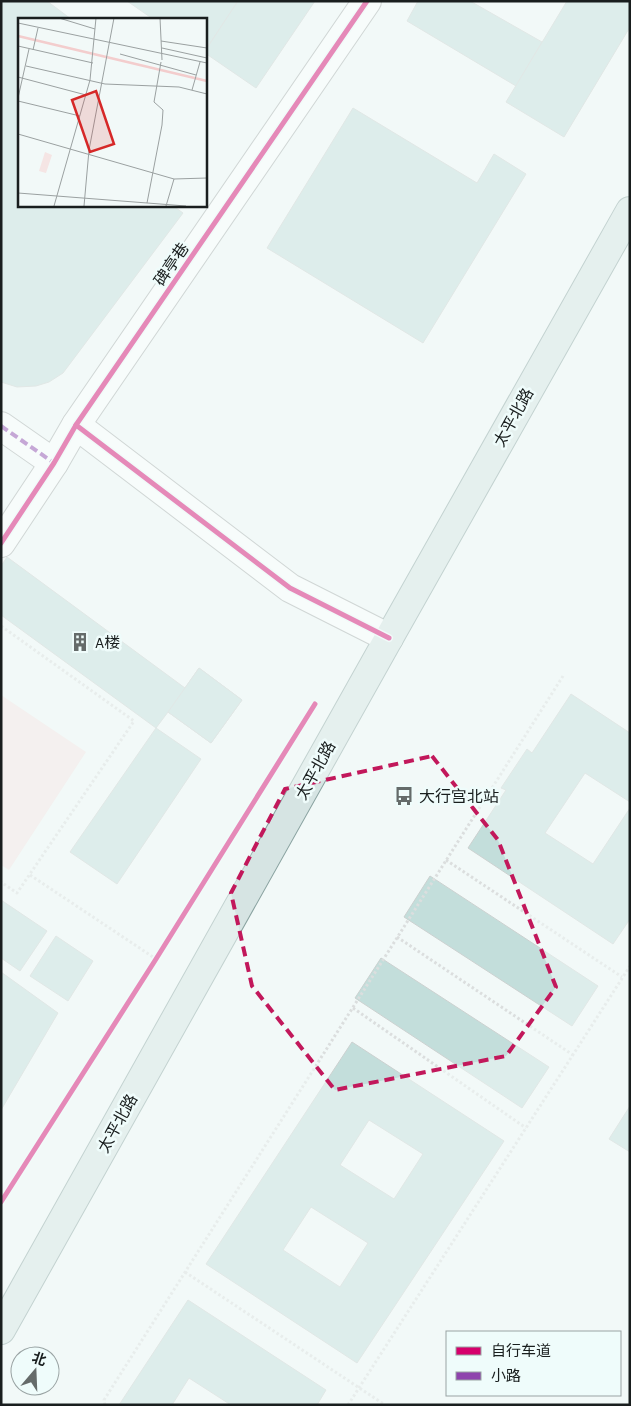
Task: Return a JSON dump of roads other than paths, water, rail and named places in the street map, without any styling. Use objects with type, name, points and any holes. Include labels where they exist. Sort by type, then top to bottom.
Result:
[{"type":"main road","name":"太平北路","points":[[1,1330],[388,638],[630,211]]},
{"type":"street","name":"碑亭巷","points":[[1,544],[54,463],[76,425],[367,1]]},
{"type":"street","points":[[76,425],[290,588],[388,638]]},
{"type":"street","points":[[1,426],[54,463]]},
{"type":"place","name":"A楼","points":[[80,642]]},
{"type":"place","name":"大行宫北站","points":[[404,796]]}]
